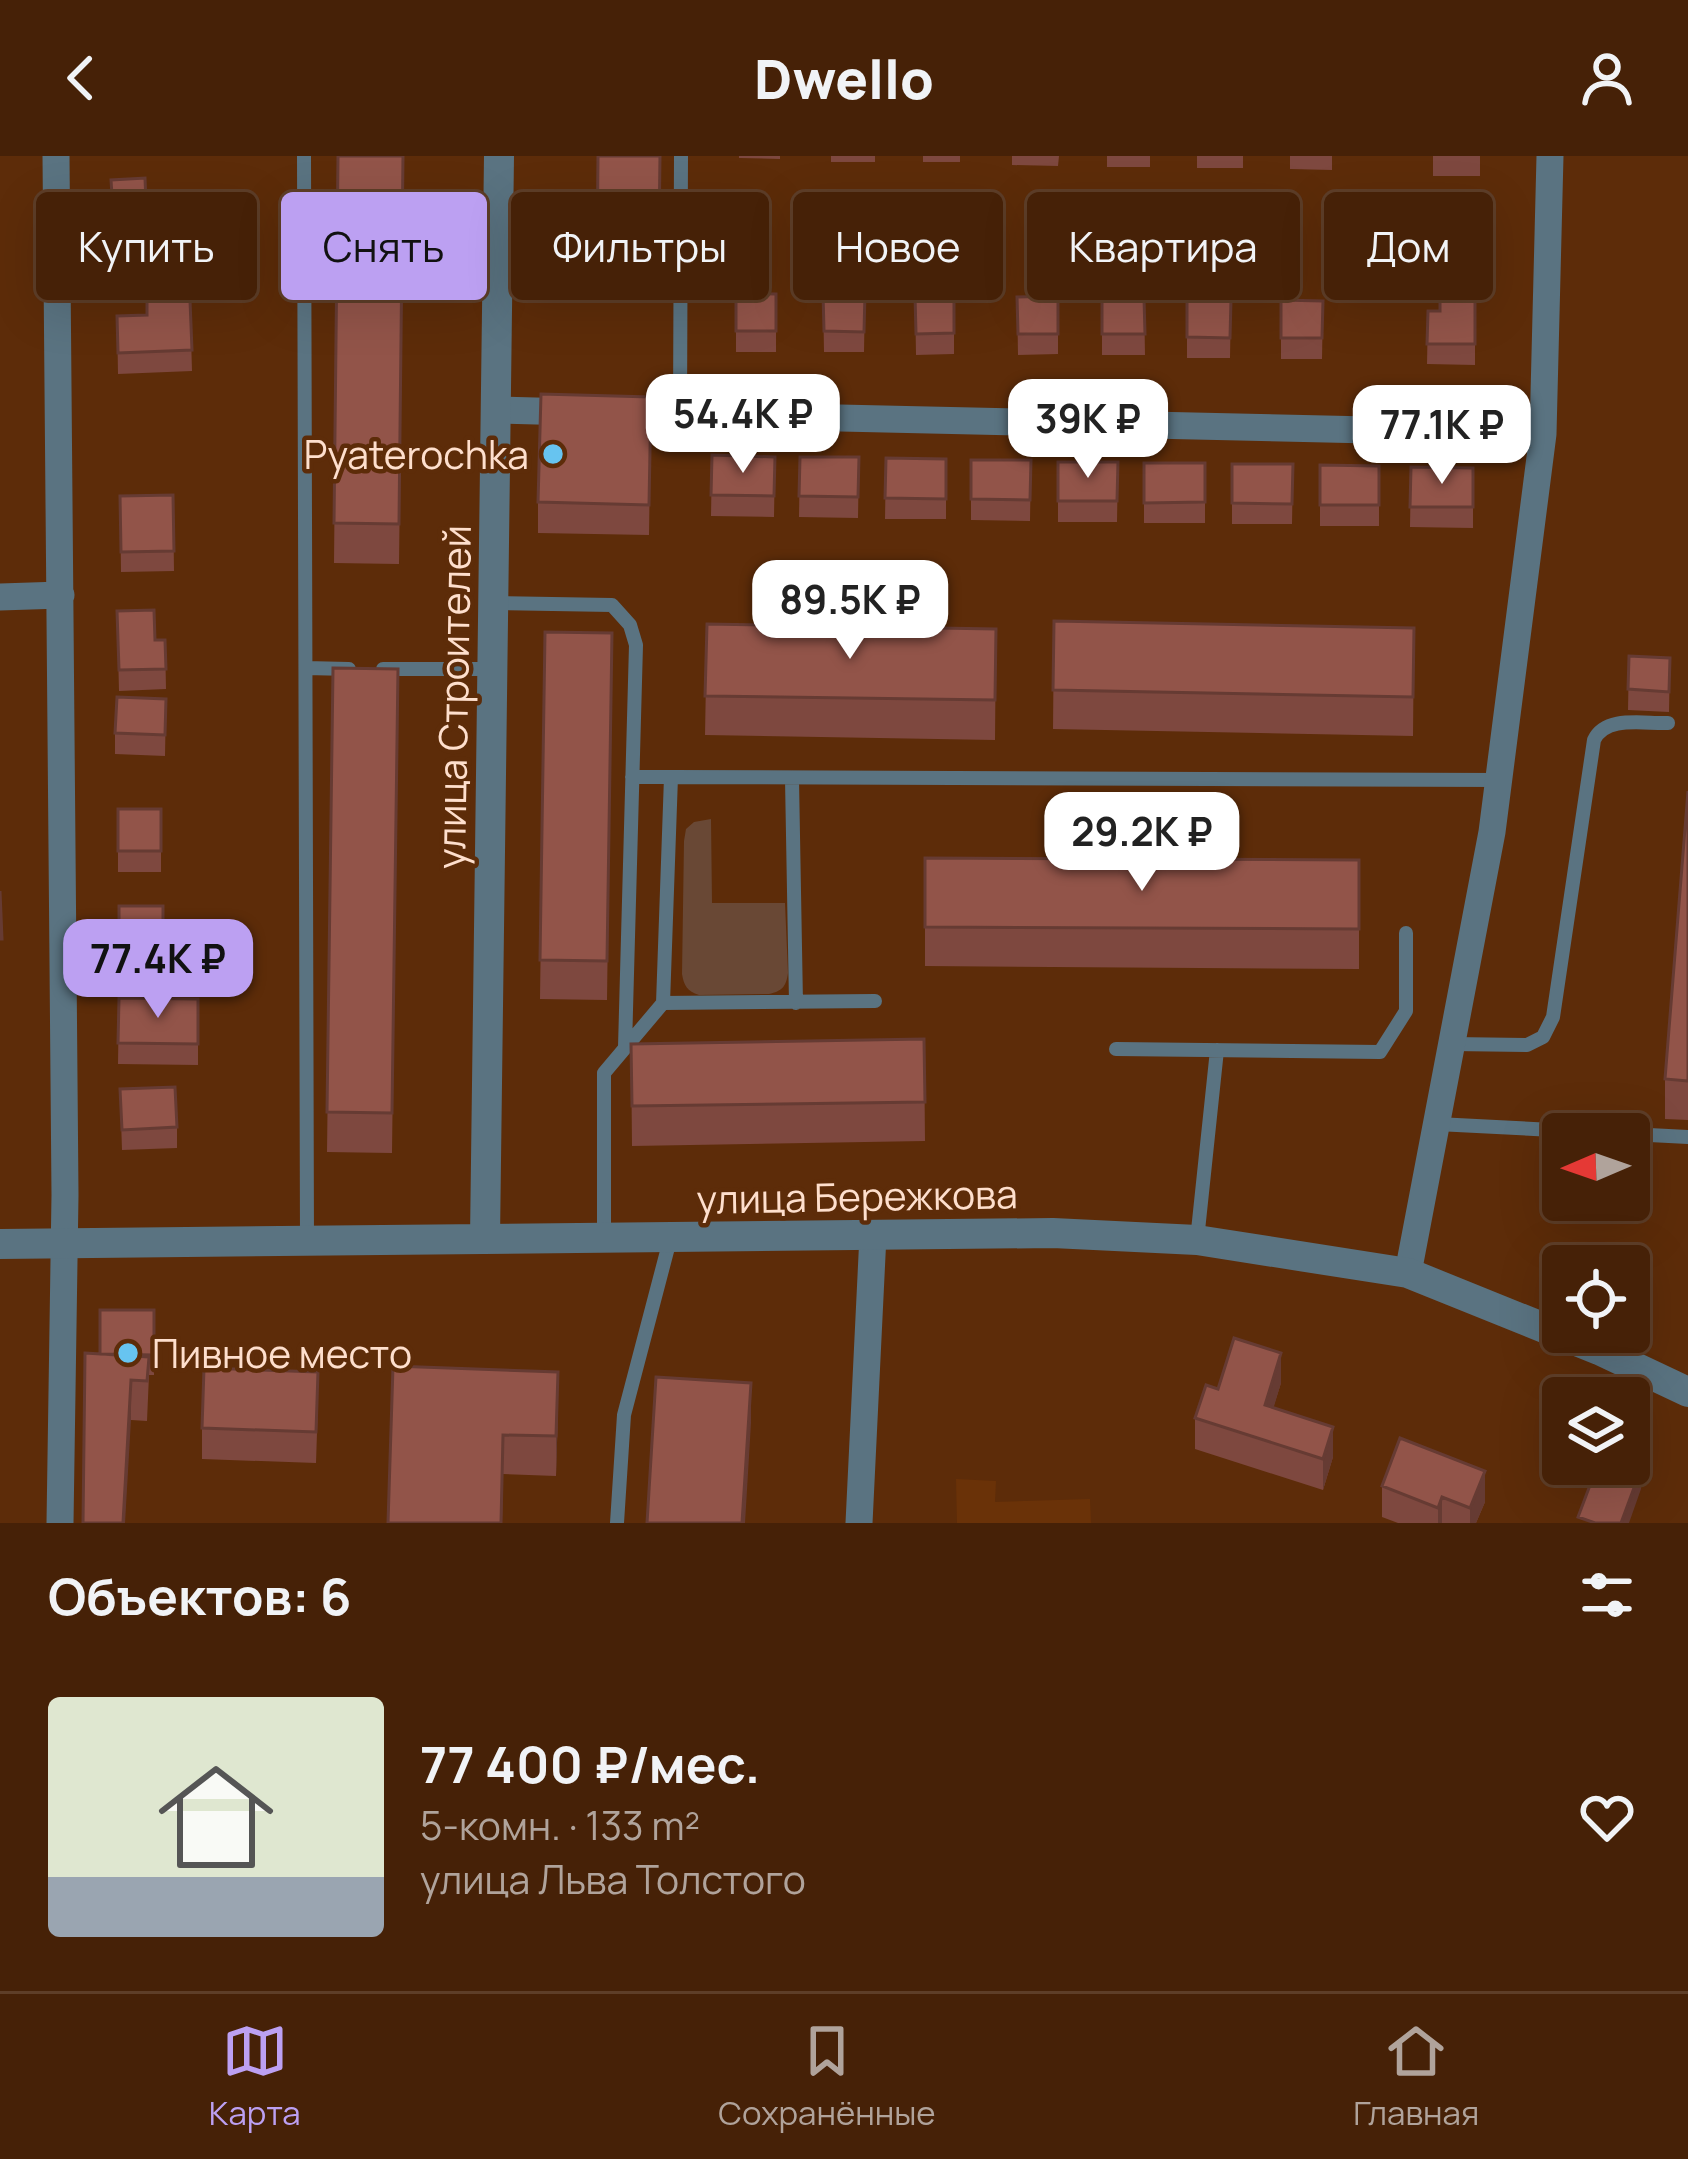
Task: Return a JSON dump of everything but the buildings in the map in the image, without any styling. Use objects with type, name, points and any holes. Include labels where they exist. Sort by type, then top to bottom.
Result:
[{"type":"street","points":[[56,156],[65,1243],[60,1523]]},
{"type":"street","name":"улица Строителей","points":[[485,1238],[500,156]]},
{"type":"street","points":[[1408,1273],[1492,832],[1543,434],[1550,156]]},
{"type":"street","points":[[495,410],[1543,434]]},
{"type":"street","points":[[0,597],[62,596]]},
{"type":"street","name":"улица Бережкова","points":[[0,1244],[1053,1233],[1198,1240],[1408,1273],[1599,1350],[1688,1392]]},
{"type":"street","points":[[859,1523],[873,1234]]},
{"type":"lane","points":[[304,156],[308,1240]]},
{"type":"lane","points":[[680,414],[682,156]]},
{"type":"lane","points":[[493,603],[612,604],[631,625],[636,645],[625,1047]]},
{"type":"lane","points":[[306,668],[492,670]]},
{"type":"lane","points":[[1452,1045],[1527,1045],[1543,1037],[1552,1017],[1594,740],[1600,729],[1611,724],[1668,723]]},
{"type":"lane","points":[[632,777],[1499,780]]},
{"type":"lane","points":[[604,1237],[604,1072],[663,1003],[671,777]]},
{"type":"lane","points":[[791,779],[796,1003]]},
{"type":"lane","points":[[1116,1048],[1380,1052],[1406,1012],[1406,933]]},
{"type":"lane","points":[[663,1003],[875,1001]]},
{"type":"lane","points":[[1198,1240],[1217,1050]]},
{"type":"lane","points":[[1437,1124],[1688,1137]]},
{"type":"lane","points":[[617,1523],[624,1415],[671,1236]]},
{"type":"shaded area","points":[[711,819],[712,903],[785,903],[788,973],[783,988],[773,993],[699,995],[684,982],[684,841],[686,829],[694,822]]},
{"type":"shaded area","points":[[956,1479],[996,1481],[995,1502],[1090,1499],[1091,1523],[957,1523]]},
{"type":"place","name":"Pyaterochka","points":[[553,454]]},
{"type":"place","name":"Пивное место","points":[[128,1353]]}]
